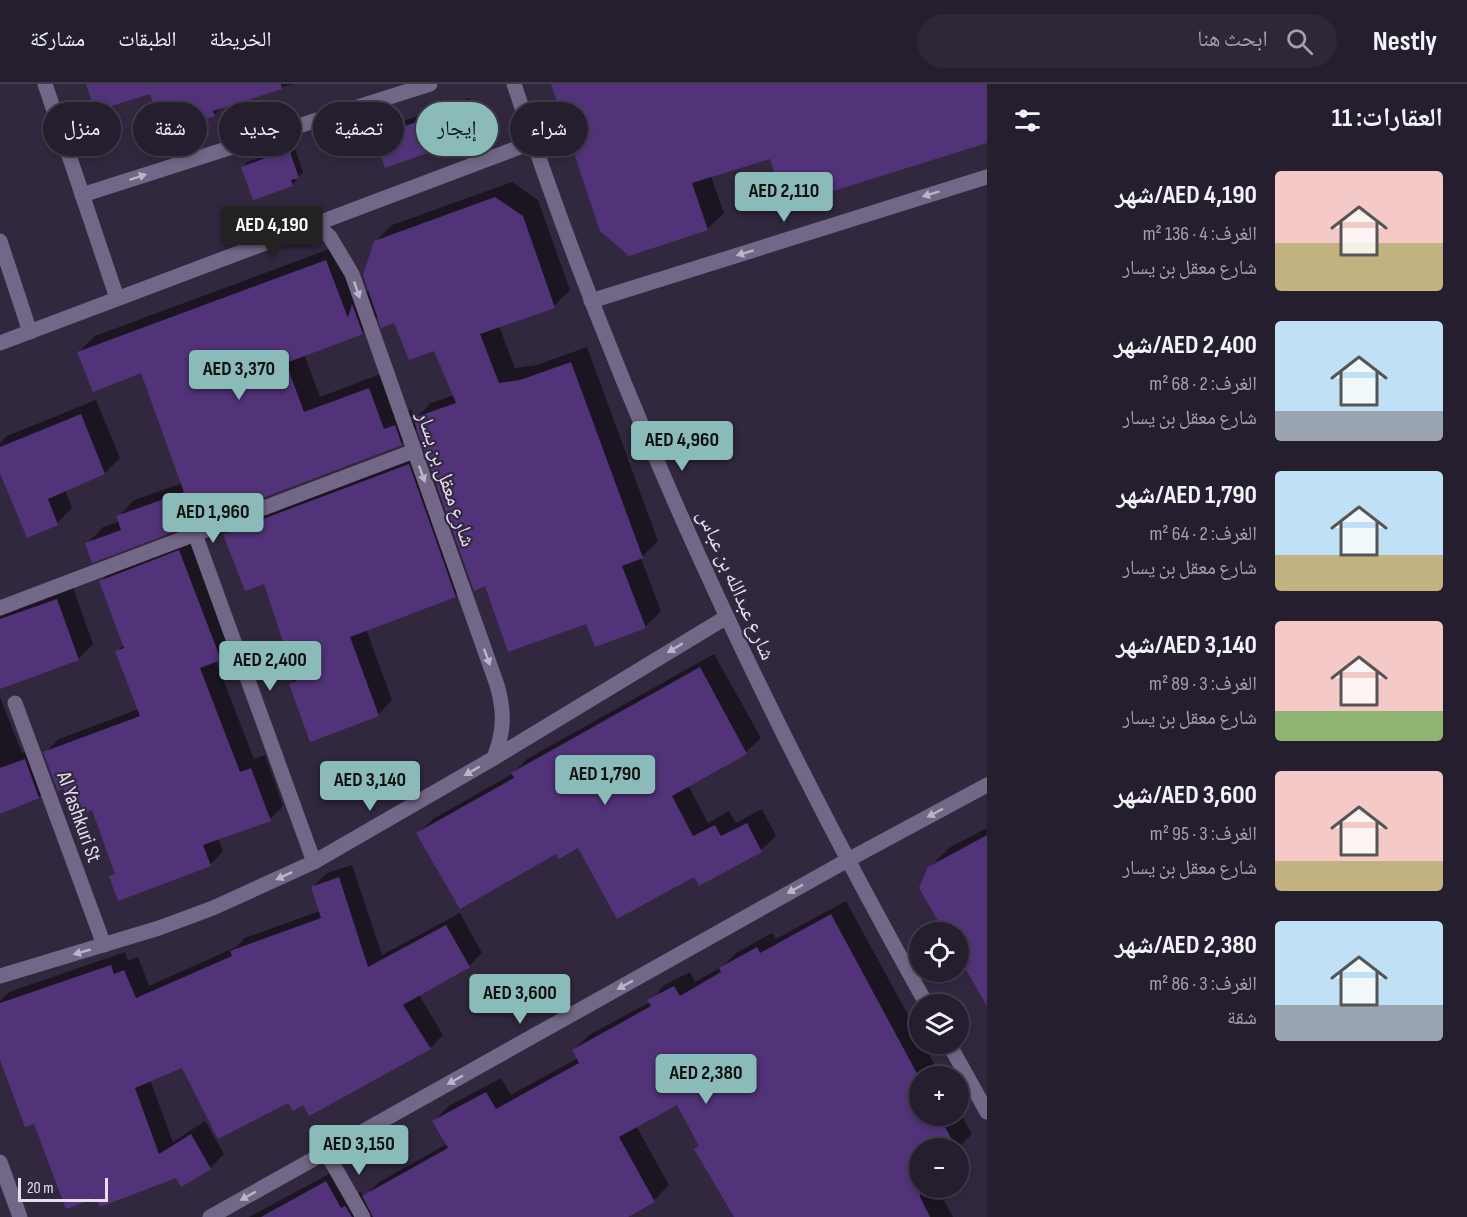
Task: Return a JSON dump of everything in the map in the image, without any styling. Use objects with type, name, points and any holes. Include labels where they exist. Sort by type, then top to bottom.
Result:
[{"type":"street","points":[[45,84],[117,298]]},
{"type":"street","points":[[82,195],[430,84]]},
{"type":"street","name":"شارع عبدالله بن عباس","points":[[514,84],[520,102]]},
{"type":"street","points":[[0,343],[510,151]]},
{"type":"street","name":"شارع عبدالله بن عباس","points":[[538,156],[591,301],[725,618],[846,861],[921,994]]},
{"type":"street","points":[[591,301],[987,177]]},
{"type":"street","name":"شارع معقل بن يسار","points":[[315,224],[330,237],[352,274],[502,703],[504,722],[501,741],[494,758]]},
{"type":"street","points":[[0,241],[30,332]]},
{"type":"street","points":[[0,608],[414,451]]},
{"type":"street","points":[[195,534],[314,862]]},
{"type":"street","points":[[0,976],[104,945],[213,908],[314,862],[494,758],[725,618]]},
{"type":"street","name":"Al Yashkuri St","points":[[15,703],[104,945]]},
{"type":"street","points":[[210,1217],[846,861],[987,785]]},
{"type":"street","points":[[955,1054],[987,1112]]},
{"type":"street","points":[[326,1152],[363,1217]]},
{"type":"street","points":[[0,1162],[20,1217]]},
{"type":"building","points":[[86,84],[281,84],[282,89],[241,102],[219,102],[219,109],[213,111],[215,116],[207,119],[207,102],[152,102],[150,94],[121,103],[92,102]]},
{"type":"building","points":[[551,84],[987,84],[987,143],[785,206],[770,159],[692,183],[708,230],[629,256],[600,231],[575,156],[588,156],[588,102],[557,102]]},
{"type":"building","points":[[416,122],[416,156],[419,156],[385,168],[381,156],[404,156],[404,126]]},
{"type":"building","points":[[270,156],[291,156],[299,178],[291,180],[293,186],[253,200],[241,167]]},
{"type":"building","points":[[495,197],[523,216],[555,308],[480,334],[499,383],[520,380],[571,362],[643,558],[622,566],[646,628],[595,647],[586,624],[508,652],[485,586],[474,591],[413,418],[456,403],[434,351],[409,360],[394,323],[381,328],[363,275],[374,241]]},
{"type":"building","points":[[326,260],[348,318],[352,304],[363,334],[286,363],[304,412],[369,388],[384,429],[395,425],[402,445],[92,563],[85,543],[121,530],[116,516],[184,492],[141,373],[93,392],[77,352]]},
{"type":"building","points":[[81,414],[105,474],[48,499],[58,525],[27,538],[0,473],[0,447]]},
{"type":"building","points":[[409,464],[456,597],[350,637],[379,716],[310,742],[289,684],[296,681],[264,584],[245,591],[223,534]]},
{"type":"building","points":[[179,550],[221,660],[200,668],[240,772],[251,768],[271,821],[203,845],[211,866],[118,901],[109,876],[115,874],[92,810],[74,817],[63,788],[58,791],[43,752],[140,716],[115,651],[124,648],[99,581]]},
{"type":"building","points":[[57,599],[79,660],[0,689],[0,619]]},
{"type":"building","points":[[700,667],[747,754],[672,796],[693,836],[715,825],[721,836],[747,823],[762,852],[699,886],[694,877],[617,919],[578,848],[559,859],[556,854],[460,909],[416,833],[514,778],[511,773]]},
{"type":"building","points":[[25,759],[39,798],[0,814],[0,768]]},
{"type":"building","points":[[987,835],[987,1006],[969,975],[969,922],[939,922],[919,888],[928,867]]},
{"type":"building","points":[[339,877],[368,967],[446,925],[470,967],[403,1005],[431,1049],[309,1116],[303,1105],[293,1111],[288,1103],[218,1139],[182,1068],[135,1088],[159,1154],[191,1134],[211,1169],[181,1187],[176,1178],[100,1207],[96,1198],[66,1209],[34,1124],[25,1127],[0,1060],[0,1003],[111,965],[114,974],[124,970],[136,998],[232,956],[230,951],[321,918],[311,887]]},
{"type":"building","points":[[831,914],[913,1066],[909,1066],[909,1126],[944,1126],[951,1138],[909,1138],[909,1198],[920,1198],[930,1217],[734,1217],[694,1149],[699,1146],[677,1105],[619,1137],[655,1202],[628,1217],[373,1217],[362,1196],[448,1148],[432,1121],[486,1092],[496,1109],[579,1063],[572,1050],[651,1006],[647,1000],[674,986],[680,996],[721,972],[719,968],[757,947],[760,953]]},
{"type":"building","points":[[326,1181],[341,1208],[345,1206],[352,1217],[261,1217]]}]
